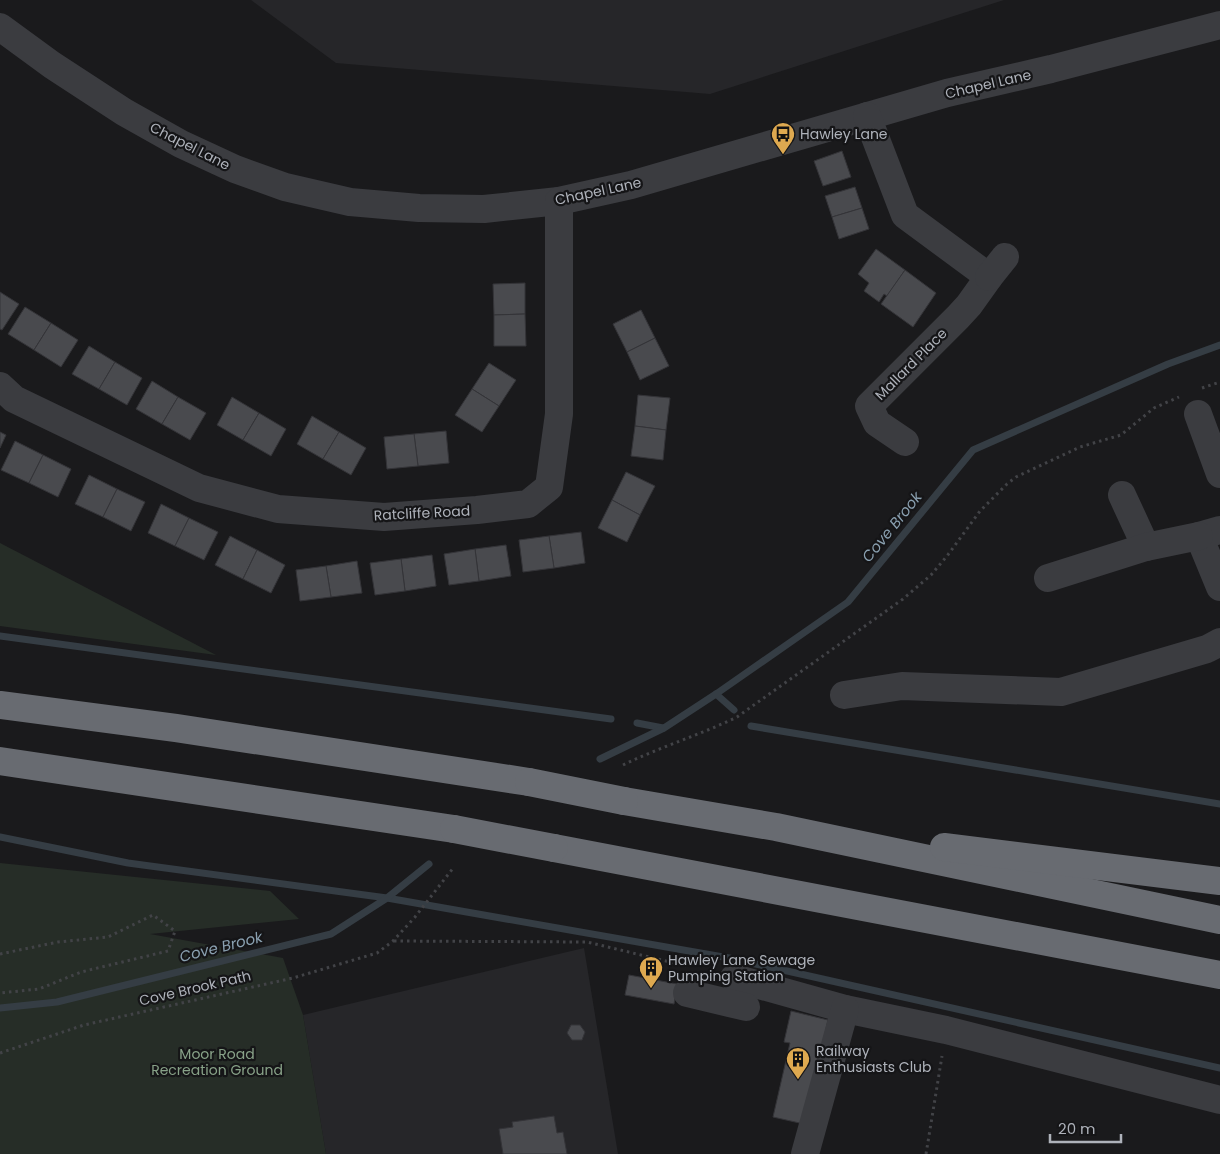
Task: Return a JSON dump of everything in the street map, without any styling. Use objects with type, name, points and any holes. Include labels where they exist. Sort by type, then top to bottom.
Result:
[{"type":"highway","points":[[0,705],[176,728],[529,782],[776,828],[1220,920]]},
{"type":"highway","points":[[0,761],[454,829],[1220,975]]},
{"type":"highway","points":[[776,828],[1133,869],[1220,881]]},
{"type":"highway","points":[[1071,946],[1220,991]]},
{"type":"street","name":"Chapel Lane","points":[[0,27],[52,65],[124,112],[190,148],[235,169],[285,187],[350,202],[419,208],[484,209],[559,201],[631,185],[946,93],[1051,69],[1220,25]]},
{"type":"street","name":"Mallard Place","points":[[867,116],[905,215],[997,267],[969,305],[869,406],[877,423],[905,442]]},
{"type":"street","name":"Ratcliffe Road","points":[[0,386],[14,399],[111,444],[199,488],[278,510],[384,517],[528,504],[549,487],[559,414],[559,201]]},
{"type":"street","points":[[1193,399],[1220,474]]},
{"type":"street","points":[[1122,495],[1146,547]]},
{"type":"street","points":[[1048,578],[1146,547],[1210,533],[1220,587]]},
{"type":"street","points":[[844,695],[902,686],[1062,692],[1207,649],[1220,642]]},
{"type":"street","points":[[688,980],[743,1000],[846,1009],[946,1030],[1220,1100]]},
{"type":"street","points":[[805,1154],[846,1009]]},
{"type":"path","points":[[623,765],[641,756],[711,729],[736,716],[903,599],[931,575],[996,494],[1016,477],[1080,447],[1121,435],[1154,408],[1193,399],[1220,382]]},
{"type":"path","name":"Cove Brook Path","points":[[0,1053],[84,1025],[293,978],[377,953],[393,941],[415,917],[454,867]]},
{"type":"path","points":[[0,954],[58,942],[108,937],[153,915],[174,931],[168,951],[81,972],[39,989],[0,993]]},
{"type":"path","points":[[393,941],[587,942],[688,980]]},
{"type":"path","points":[[926,1154],[946,1030]]},
{"type":"shaded area","points":[[251,0],[1004,0],[710,94],[336,63]]},
{"type":"shaded area","points":[[584,948],[618,1154],[326,1154],[303,1015]]},
{"type":"green space","points":[[0,543],[216,655],[0,626]]},
{"type":"green space","name":"Moor Road Recreation Ground","points":[[0,863],[270,891],[299,919],[150,934],[283,958],[303,1015],[326,1154],[0,1154]]},
{"type":"building","points":[[842,151],[851,177],[823,186],[814,161]]},
{"type":"building","points":[[855,187],[862,208],[832,217],[825,196]]},
{"type":"building","points":[[862,208],[869,229],[839,239],[832,217]]},
{"type":"building","points":[[876,249],[905,270],[887,296],[884,294],[879,302],[864,291],[869,283],[858,274]]},
{"type":"building","points":[[905,270],[936,293],[913,327],[881,304]]},
{"type":"building","points":[[525,283],[525,314],[494,315],[493,284]]},
{"type":"building","points":[[0,292],[19,304],[2,330],[0,329]]},
{"type":"building","points":[[25,307],[51,323],[34,350],[8,334]]},
{"type":"building","points":[[641,310],[655,338],[627,352],[613,324]]},
{"type":"building","points":[[525,314],[526,346],[494,346],[494,315]]},
{"type":"building","points":[[51,323],[78,340],[61,367],[34,350]]},
{"type":"building","points":[[655,338],[669,366],[640,380],[627,352]]},
{"type":"building","points":[[89,346],[115,362],[99,389],[72,374]]},
{"type":"building","points":[[115,362],[142,378],[127,405],[99,389]]},
{"type":"building","points":[[489,363],[516,380],[499,406],[472,389]]},
{"type":"building","points":[[152,381],[178,397],[162,424],[136,409]]},
{"type":"building","points":[[472,389],[499,406],[482,432],[455,415]]},
{"type":"building","points":[[638,395],[670,398],[666,430],[635,426]]},
{"type":"building","points":[[178,397],[206,413],[190,440],[162,424]]},
{"type":"building","points":[[232,397],[259,413],[243,440],[217,425]]},
{"type":"building","points":[[259,413],[286,429],[271,456],[243,440]]},
{"type":"building","points":[[312,416],[339,432],[323,459],[297,444]]},
{"type":"building","points":[[635,426],[666,430],[663,460],[631,456]]},
{"type":"building","points":[[446,431],[449,463],[418,466],[414,434]]},
{"type":"building","points":[[0,432],[6,435],[0,448]]},
{"type":"building","points":[[339,432],[366,448],[351,475],[323,459]]},
{"type":"building","points":[[414,434],[418,466],[387,469],[384,437]]},
{"type":"building","points":[[15,441],[43,455],[29,483],[1,470]]},
{"type":"building","points":[[43,455],[71,469],[58,497],[29,483]]},
{"type":"building","points":[[626,472],[655,486],[640,515],[612,500]]},
{"type":"building","points":[[89,475],[117,489],[103,517],[75,504]]},
{"type":"building","points":[[117,489],[145,502],[131,531],[103,517]]},
{"type":"building","points":[[612,500],[640,515],[627,542],[598,528]]},
{"type":"building","points":[[161,504],[189,518],[175,546],[148,533]]},
{"type":"building","points":[[189,518],[218,532],[204,560],[175,546]]},
{"type":"building","points":[[581,532],[585,563],[554,568],[549,536]]},
{"type":"building","points":[[230,536],[257,550],[243,579],[215,565]]},
{"type":"building","points":[[549,536],[554,568],[523,572],[519,540]]},
{"type":"building","points":[[506,545],[511,576],[479,581],[475,549]]},
{"type":"building","points":[[475,549],[479,581],[449,585],[444,554]]},
{"type":"building","points":[[257,550],[285,565],[271,593],[243,579]]},
{"type":"building","points":[[432,555],[436,586],[405,591],[401,559]]},
{"type":"building","points":[[401,559],[405,591],[375,595],[370,563]]},
{"type":"building","points":[[357,561],[362,593],[331,597],[326,566]]},
{"type":"building","points":[[326,566],[331,597],[300,601],[296,570]]},
{"type":"building","name":"Hawley Lane Sewage Pumping Station","points":[[629,975],[677,984],[674,1004],[625,995]]},
{"type":"building","name":"Railway Enthusiasts Club","points":[[791,1011],[828,1020],[804,1124],[773,1117],[790,1043],[784,1042]]},
{"type":"building","points":[[571,1025],[580,1025],[585,1032],[582,1040],[572,1040],[567,1033]]},
{"type":"building","points":[[554,1116],[557,1133],[563,1132],[567,1154],[503,1154],[499,1129],[513,1127],[512,1122]]},
{"type":"waterway","name":"Cove Brook","points":[[600,759],[664,728],[848,602],[973,450],[1168,364],[1220,345]]},
{"type":"waterway","points":[[0,636],[611,719]]},
{"type":"waterway","points":[[716,694],[734,710]]},
{"type":"waterway","points":[[637,723],[663,728]]},
{"type":"waterway","points":[[751,726],[1220,804]]},
{"type":"waterway","points":[[0,837],[128,863],[387,898],[729,958],[1220,1068]]},
{"type":"waterway","name":"Cove Brook","points":[[0,1008],[57,1002],[331,934],[387,898],[429,864]]},
{"type":"place","name":"Hawley Lane","points":[[783,155]]},
{"type":"place","name":"Hawley Lane Sewage Pumping Station","points":[[651,989]]},
{"type":"place","name":"Railway Enthusiasts Club","points":[[798,1080]]}]
